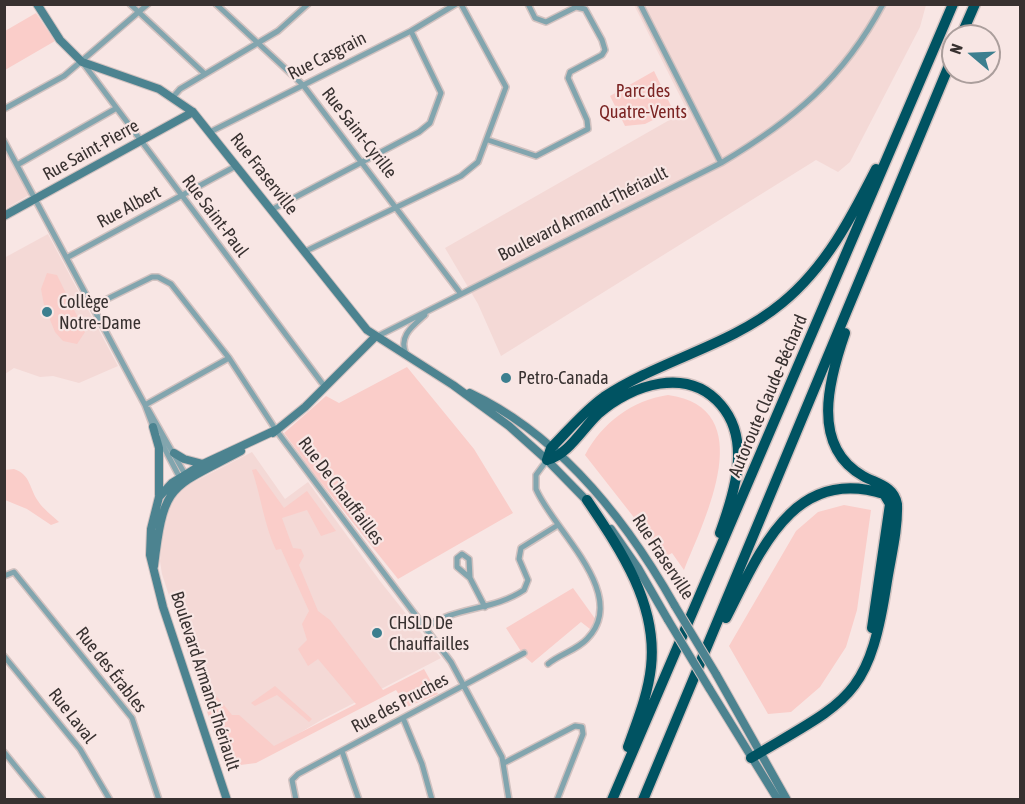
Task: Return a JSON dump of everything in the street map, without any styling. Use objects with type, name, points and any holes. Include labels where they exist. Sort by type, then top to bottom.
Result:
[{"type":"highway","name":"Autoroute Claude-Béchard","points":[[612,800],[953,4]]},
{"type":"highway","points":[[966,24],[975,4]]},
{"type":"highway","points":[[548,460],[604,398],[751,325],[792,294],[818,266],[840,235],[925,70]]},
{"type":"highway","points":[[643,800],[941,84]]},
{"type":"highway","points":[[751,758],[830,710],[853,690],[872,654],[882,612],[897,507],[890,490],[857,473],[840,457],[829,429],[828,396],[844,336],[908,164]]},
{"type":"highway","points":[[555,452],[609,406],[626,395],[656,384],[678,382],[699,388],[714,398],[730,417],[738,448],[731,499],[664,681]]},
{"type":"highway","points":[[677,720],[739,592],[776,529],[808,498],[828,490],[854,488],[886,496],[890,508],[867,646],[856,675],[830,710]]},
{"type":"highway","points":[[586,500],[630,569],[647,612],[651,638],[651,667],[644,700],[608,800]]},
{"type":"main road","name":"Rue Fraserville","points":[[37,4],[60,40],[82,62],[173,97],[193,112],[354,317],[375,337],[453,385],[492,405],[555,452],[594,490],[626,528],[654,570],[787,800]]},
{"type":"main road","name":"Rue Saint-Pierre","points":[[4,216],[193,112]]},
{"type":"main road","name":"Boulevard Armand-Thériault","points":[[153,572],[164,505],[184,478],[269,436],[293,418],[375,337]]},
{"type":"main road","name":"Rue Fraserville","points":[[453,385],[548,460],[586,500],[628,552],[778,800]]},
{"type":"main road","points":[[153,427],[159,448],[159,497]]},
{"type":"main road","name":"Boulevard Armand-Thériault","points":[[227,800],[153,572],[150,543],[159,497],[203,464],[276,430]]},
{"type":"main road","points":[[174,453],[184,459],[203,464]]},
{"type":"street","points":[[130,4],[205,74]]},
{"type":"street","points":[[4,109],[48,86],[82,62],[148,4]]},
{"type":"street","name":"Rue Saint-Cyrille","points":[[216,4],[303,85],[398,207],[461,294]]},
{"type":"street","points":[[173,97],[180,89],[283,27],[308,4]]},
{"type":"street","name":"Rue Casgrain","points":[[210,132],[411,31],[456,4]]},
{"type":"street","points":[[304,252],[469,172],[478,162],[506,87],[461,4]]},
{"type":"street","points":[[488,140],[536,156],[588,129],[587,120],[568,78],[570,72],[602,55],[605,50],[602,40],[585,9],[576,7],[546,22],[536,18],[528,4]]},
{"type":"street","points":[[640,4],[721,163]]},
{"type":"street","name":"Boulevard Armand-Thériault","points":[[375,337],[427,313],[721,163],[771,132],[800,111],[847,60],[883,4]]},
{"type":"street","points":[[271,210],[426,128],[435,115],[441,93],[411,31]]},
{"type":"street","name":"Rue Saint-Paul","points":[[82,62],[326,387]]},
{"type":"street","points":[[17,165],[116,109]]},
{"type":"street","points":[[4,141],[68,257],[145,405],[174,453],[184,478]]},
{"type":"street","name":"Rue Albert","points":[[68,257],[236,166]]},
{"type":"street","name":"Rue De Chauffailles","points":[[93,306],[152,277],[159,277],[171,284],[229,358],[276,430],[451,662],[504,763],[509,800]]},
{"type":"street","points":[[408,358],[403,345],[404,338],[409,329],[427,313]]},
{"type":"street","points":[[145,405],[229,358]]},
{"type":"street","points":[[145,405],[153,427],[184,478]]},
{"type":"street","points":[[548,460],[536,475],[534,484],[539,497],[595,581],[601,602],[598,619],[587,640],[548,664]]},
{"type":"street","points":[[425,628],[454,612],[485,607],[524,590],[528,580],[519,559],[521,548],[558,525]]},
{"type":"street","name":"Rue des Érables","points":[[4,576],[14,572],[132,718],[159,800]]},
{"type":"street","points":[[470,578],[485,607]]},
{"type":"street","name":"Rue des Pruches","points":[[296,800],[292,780],[524,653]]},
{"type":"street","name":"Rue Laval","points":[[4,656],[80,749],[110,800]]},
{"type":"street","points":[[403,718],[423,764],[432,800]]},
{"type":"street","points":[[504,763],[575,726],[582,727],[583,734],[557,800]]},
{"type":"street","points":[[342,751],[359,800]]},
{"type":"street","points":[[4,752],[43,800]]},
{"type":"shaded area","points":[[634,5],[926,5],[920,27],[850,162],[838,172],[816,160],[501,356],[478,304],[445,248],[687,110]]},
{"type":"shaded area","points":[[4,148],[29,195],[5,209],[4,209]]},
{"type":"shaded area","name":"Collège Notre-Dame","points":[[48,234],[118,366],[79,383],[53,376],[40,377],[14,368],[5,374],[4,258]]},
{"type":"shaded area","points":[[252,452],[285,499],[308,482],[380,581],[441,658],[323,719],[251,762],[225,767],[162,574],[160,561],[164,519],[172,500],[180,489]]},
{"type":"green space","points":[[36,13],[55,41],[5,70],[5,31]]},
{"type":"green space","name":"Parc des Quatre-Vents","points":[[654,71],[673,110],[645,124],[625,126],[610,96]]},
{"type":"green space","points":[[47,273],[57,275],[85,332],[77,344],[63,341],[55,332],[44,305],[41,289]]},
{"type":"green space","points":[[407,367],[474,449],[513,513],[398,579],[284,433],[326,396],[339,403]]},
{"type":"green space","points":[[668,395],[696,404],[713,421],[719,442],[719,468],[713,495],[684,570],[672,553],[665,557],[585,455],[600,433],[619,415],[642,402]]},
{"type":"green space","points":[[14,469],[24,475],[40,504],[59,522],[51,525],[27,509],[5,500],[5,470]]},
{"type":"green space","points":[[256,469],[284,508],[307,491],[336,531],[321,536],[307,510],[282,518],[293,548],[301,549],[304,556],[299,565],[318,611],[330,620],[383,690],[424,669],[438,694],[407,707],[396,690],[256,763],[225,767],[193,667],[232,715],[239,715],[274,746],[356,704],[318,659],[308,666],[298,649],[307,640],[302,624],[309,611],[281,549],[276,550],[272,540],[252,470]]},
{"type":"green space","points":[[844,505],[871,510],[857,610],[846,647],[820,687],[791,712],[768,714],[729,646],[796,531],[818,512]]},
{"type":"green space","points":[[573,588],[596,620],[590,629],[581,622],[532,663],[524,656],[506,628]]},
{"type":"green space","points":[[275,686],[312,719],[309,722],[277,695],[255,706],[251,703]]},
{"type":"place","name":"Collège Notre-Dame","points":[[47,312]]},
{"type":"place","name":"Petro-Canada","points":[[506,378]]},
{"type":"place","name":"CHSLD De Chauffailles","points":[[377,633]]}]
